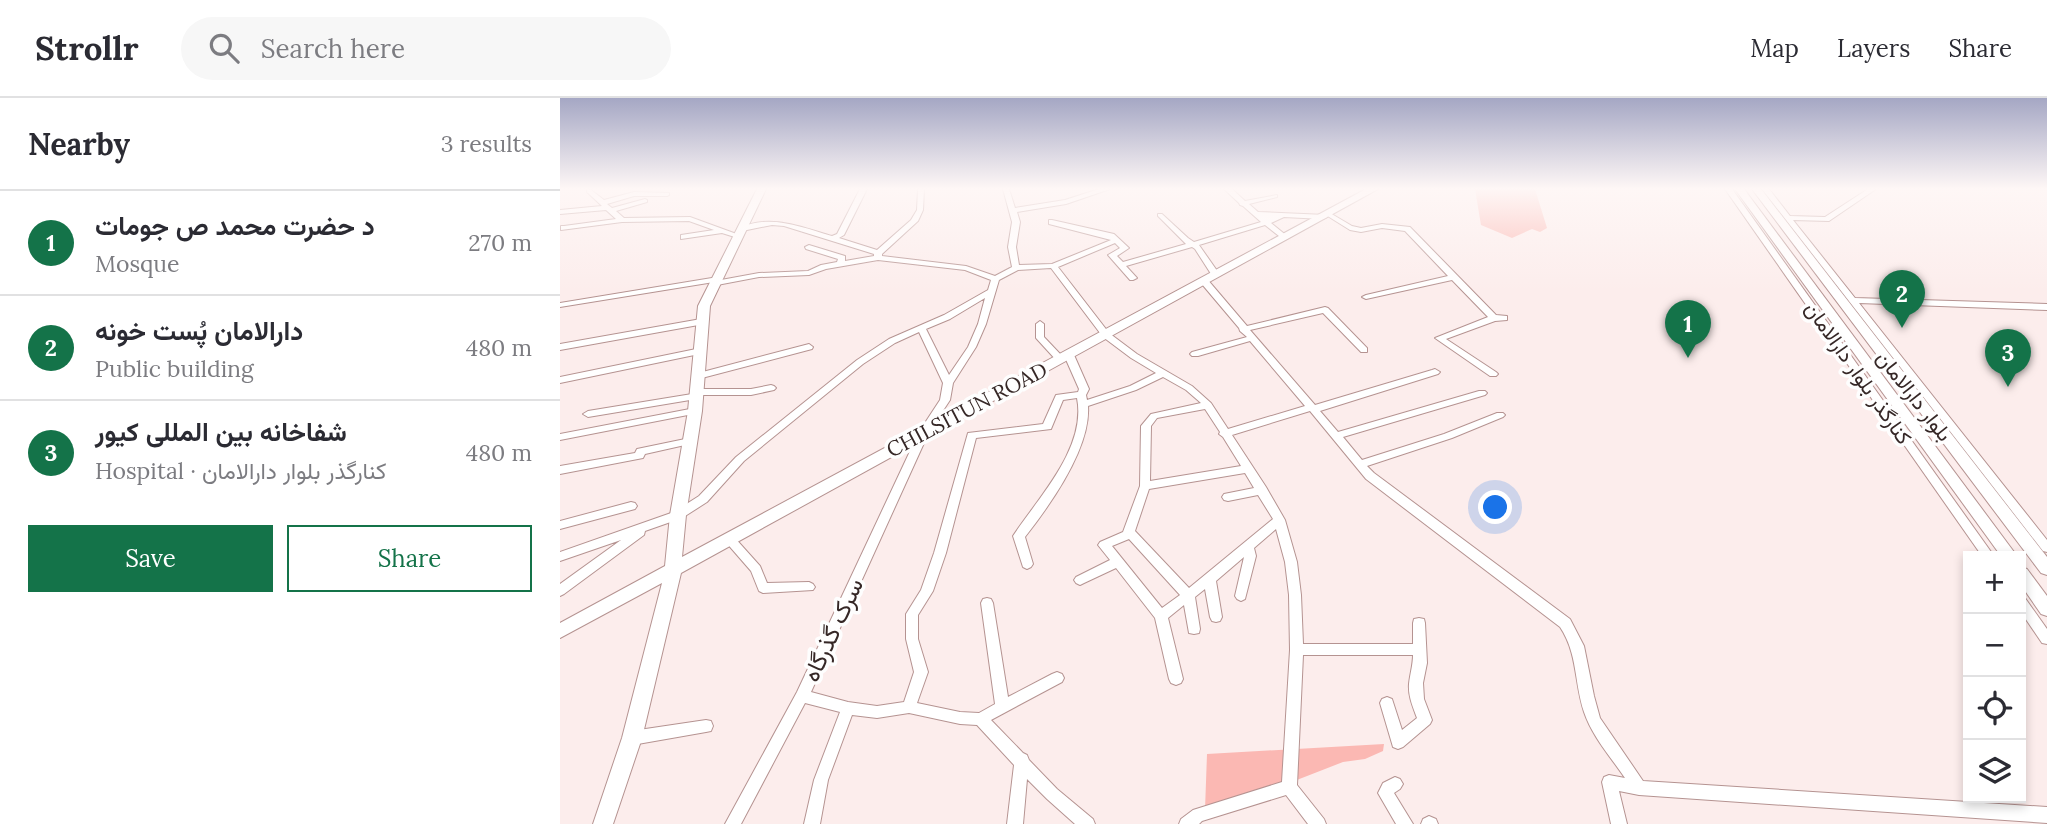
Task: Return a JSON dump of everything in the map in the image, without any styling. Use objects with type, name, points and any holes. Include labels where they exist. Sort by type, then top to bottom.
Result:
[{"type":"main road","points":[[603,824],[632,738],[673,571],[678,515],[695,411],[704,306],[745,223]]},
{"type":"main road","name":"CHILSITUN ROAD","points":[[560,631],[1311,223]]},
{"type":"main road","name":"بلوار دارالامان","points":[[1762,223],[1818,304],[2005,551]]},
{"type":"main road","name":"بلوار دارالامان","points":[[1783,223],[1845,299],[2047,569]]},
{"type":"main road","points":[[1818,304],[1845,299]]},
{"type":"main road","points":[[2026,580],[2047,609]]},
{"type":"street","points":[[564,228],[601,223]]},
{"type":"street","points":[[702,223],[740,232],[778,223],[834,238],[878,256],[966,268],[995,279],[1016,268],[1053,266],[1116,240]]},
{"type":"street","points":[[834,238],[840,235],[846,223]]},
{"type":"street","points":[[560,305],[759,275],[809,273],[878,256],[912,223]]},
{"type":"street","points":[[1016,223],[1012,247],[1016,268]]},
{"type":"street","points":[[1056,223],[1110,235],[1125,248],[1112,255],[1133,278]]},
{"type":"street","points":[[1168,223],[1185,240],[1195,244],[1210,278],[1248,333],[1271,356],[1310,408],[1359,465],[1395,496],[1565,623],[1578,642],[1594,720],[1628,767],[1639,788]]},
{"type":"street","points":[[1122,265],[1265,223],[1284,238]]},
{"type":"street","points":[[1340,223],[1361,230],[1382,226],[1407,229],[1453,277],[1499,318],[1439,338],[1493,374]]},
{"type":"street","name":"کنارگذر بلوار دارالامان","points":[[1754,223],[1818,304],[1985,551]]},
{"type":"street","name":"کنارگذر بلوار دارالامان","points":[[1790,223],[1845,299],[2047,548]]},
{"type":"street","points":[[684,237],[723,230]]},
{"type":"street","points":[[809,247],[842,258],[841,264]]},
{"type":"street","points":[[1053,266],[1106,335],[1134,356],[1189,388],[1208,405],[1279,520],[1294,584],[1297,650],[1289,787],[1318,824]]},
{"type":"street","points":[[1366,297],[1453,277]]},
{"type":"street","name":"سرک گذرگاه","points":[[733,824],[802,696],[924,432],[945,400],[948,383],[972,347],[995,279]]},
{"type":"street","points":[[560,556],[678,515],[703,499],[740,459],[860,362],[892,341],[922,330],[992,291]]},
{"type":"street","points":[[1845,299],[2047,307]]},
{"type":"street","points":[[1195,354],[1248,333],[1325,310],[1364,350]]},
{"type":"street","points":[[560,347],[701,322]]},
{"type":"street","points":[[1027,564],[1019,536],[1060,479],[1085,420],[1084,389],[1065,357],[1040,338],[1040,324]]},
{"type":"street","points":[[922,330],[948,383]]},
{"type":"street","points":[[698,376],[809,347]]},
{"type":"street","points":[[560,380],[701,351]]},
{"type":"street","points":[[909,706],[921,672],[912,639],[912,614],[927,591],[940,553],[972,435],[1047,427],[1059,397],[1084,399],[1133,388],[1163,373]]},
{"type":"street","points":[[1224,434],[1434,373]]},
{"type":"street","points":[[589,414],[696,394],[751,392],[771,388]]},
{"type":"street","points":[[1335,436],[1482,393]]},
{"type":"street","points":[[1176,679],[1161,616],[1104,545],[1130,534],[1145,486],[1146,426],[1154,416],[1208,405]]},
{"type":"street","points":[[560,437],[695,411]]},
{"type":"street","points":[[1359,465],[1448,436],[1500,415]]},
{"type":"street","points":[[560,470],[639,456],[641,451],[690,441]]},
{"type":"street","points":[[1145,486],[1247,469]]},
{"type":"street","points":[[1228,497],[1262,490]]},
{"type":"street","points":[[560,525],[631,506]]},
{"type":"street","points":[[1161,616],[1189,597],[1279,520]]},
{"type":"street","points":[[560,590],[651,524]]},
{"type":"street","points":[[1130,534],[1189,597],[1194,629]]},
{"type":"street","points":[[730,540],[756,569],[764,589],[809,587]]},
{"type":"street","points":[[1241,596],[1250,556],[1248,548]]},
{"type":"street","points":[[1080,580],[1117,562]]},
{"type":"street","points":[[1210,579],[1216,617]]},
{"type":"street","points":[[987,603],[1002,706]]},
{"type":"street","points":[[2026,609],[2047,639]]},
{"type":"street","points":[[1387,704],[1398,742],[1425,720],[1417,699],[1419,623]]},
{"type":"street","points":[[1297,650],[1419,649]]},
{"type":"street","points":[[802,696],[848,708],[877,712],[909,706],[960,718],[980,719],[1057,678]]},
{"type":"street","points":[[813,824],[821,780],[848,708]]},
{"type":"street","points":[[980,719],[1052,794],[1087,824]]},
{"type":"street","points":[[632,738],[706,726]]},
{"type":"street","points":[[1015,824],[1022,760]]},
{"type":"street","points":[[1619,824],[1609,782],[1639,788],[2047,815]]},
{"type":"street","points":[[1395,784],[1388,788],[1386,793],[1405,824]]},
{"type":"street","points":[[1193,822],[1289,787]]},
{"type":"shaded area","points":[[1481,223],[1545,223],[1547,228],[1540,232],[1532,229],[1512,238]]},
{"type":"shaded area","points":[[1384,744],[1383,751],[1365,759],[1343,762],[1284,785],[1205,810],[1207,754]]},
{"type":"place","name":"دارالامان پُست خونه","points":[[1902,328]]},
{"type":"place","name":"د حضرت محمد ص جومات","points":[[1688,358]]},
{"type":"place","name":"شفاخانه بین المللی کیور","points":[[2008,387]]}]
